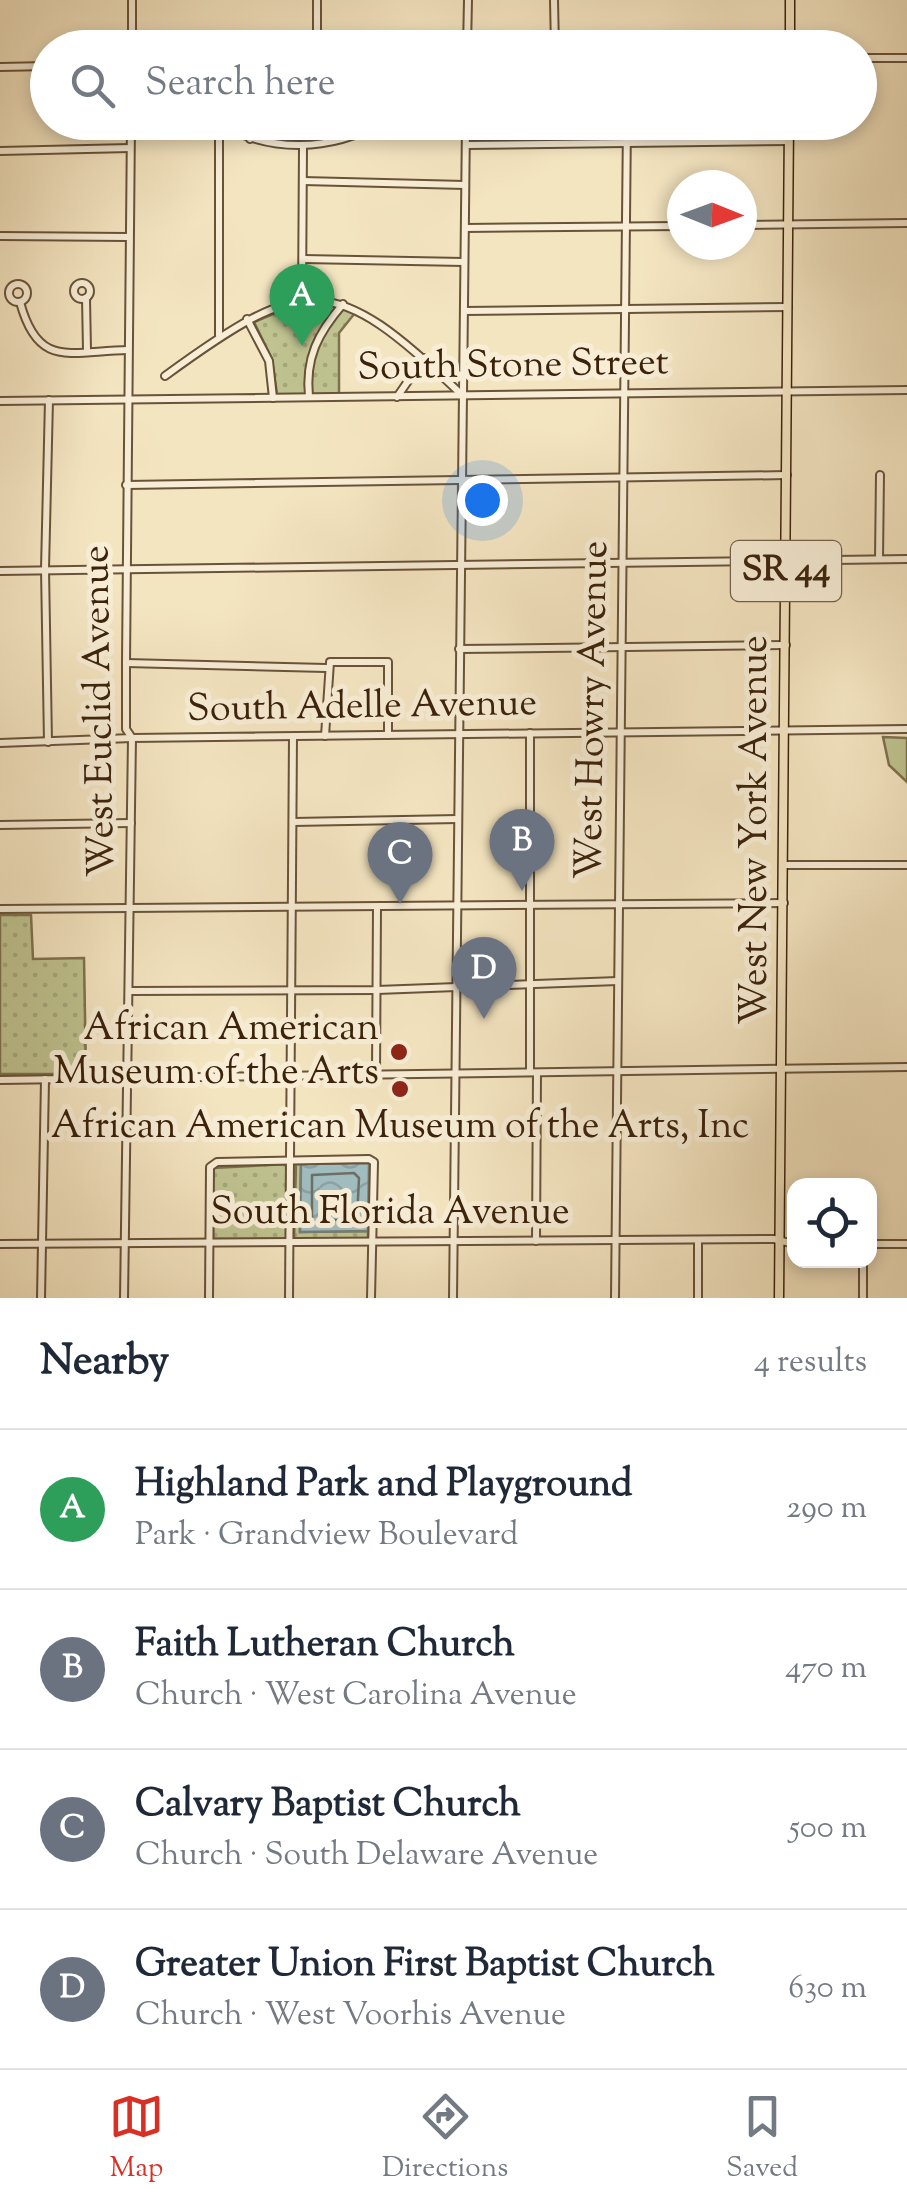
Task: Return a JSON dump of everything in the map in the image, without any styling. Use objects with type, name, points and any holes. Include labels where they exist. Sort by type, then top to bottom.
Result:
[{"type":"main road","points":[[790,0],[790,30]]},
{"type":"main road","name":"West New York Avenue","points":[[779,1298],[789,141]]},
{"type":"street","points":[[132,0],[132,30]]},
{"type":"street","points":[[317,0],[317,30]]},
{"type":"street","points":[[468,0],[468,30]]},
{"type":"street","points":[[554,0],[555,30]]},
{"type":"street","points":[[877,58],[907,58]]},
{"type":"street","points":[[0,66],[30,66]]},
{"type":"street","name":"West Euclid Avenue","points":[[124,1298],[132,738],[126,729],[130,140]]},
{"type":"street","points":[[218,140],[219,335]]},
{"type":"street","points":[[256,140],[303,147],[331,141]]},
{"type":"street","points":[[452,1298],[466,140]]},
{"type":"street","points":[[466,145],[789,141]]},
{"type":"street","name":"West Howry Avenue","points":[[615,1298],[626,142]]},
{"type":"street","points":[[302,300],[303,147]]},
{"type":"street","points":[[0,152],[130,148]]},
{"type":"street","points":[[303,181],[466,186]]},
{"type":"street","points":[[757,225],[907,223]]},
{"type":"street","points":[[465,228],[667,226]]},
{"type":"street","points":[[0,236],[129,237]]},
{"type":"street","points":[[302,259],[464,262]]},
{"type":"street","points":[[86,298],[88,350]]},
{"type":"street","points":[[164,376],[219,335],[248,319],[302,300],[344,304],[388,328],[462,395]]},
{"type":"street","points":[[20,302],[36,344],[50,350],[128,350]]},
{"type":"street","points":[[309,397],[310,354],[324,326],[344,304]]},
{"type":"street","points":[[464,311],[788,307]]},
{"type":"street","points":[[248,319],[269,361],[273,398]]},
{"type":"street","points":[[398,396],[424,358]]},
{"type":"street","name":"South Stone Street","points":[[0,401],[907,390]]},
{"type":"street","points":[[48,742],[45,569],[49,400]]},
{"type":"street","points":[[126,485],[787,475]]},
{"type":"street","points":[[878,559],[880,475]]},
{"type":"street","points":[[0,570],[907,559]]},
{"type":"street","points":[[459,649],[786,645]]},
{"type":"street","points":[[126,663],[388,662],[388,735]]},
{"type":"street","points":[[325,736],[328,665]]},
{"type":"street","name":"South Adelle Avenue","points":[[0,743],[907,729]]},
{"type":"street","points":[[530,734],[536,1241]]},
{"type":"street","points":[[289,1298],[293,1161],[293,737]]},
{"type":"street","points":[[293,822],[458,818]]},
{"type":"street","points":[[0,825],[131,824]]},
{"type":"street","points":[[784,864],[907,865]]},
{"type":"street","points":[[0,910],[784,904]]},
{"type":"street","points":[[376,1075],[377,907]]},
{"type":"street","points":[[130,991],[376,990],[618,982]]},
{"type":"street","points":[[0,1080],[907,1068]]},
{"type":"street","points":[[41,1298],[45,1079]]},
{"type":"street","points":[[209,1298],[210,1167],[217,1162],[293,1161],[374,1162],[372,1298]]},
{"type":"street","points":[[780,1239],[787,1242]]},
{"type":"street","name":"South Florida Avenue","points":[[0,1244],[780,1239]]},
{"type":"street","points":[[698,1240],[698,1298]]},
{"type":"street","points":[[877,1244],[907,1244]]},
{"type":"street","points":[[863,1268],[863,1298]]},
{"type":"green space","points":[[295,305],[330,305],[355,313],[339,333],[339,395],[277,394],[272,359],[254,322]]},
{"type":"green space","points":[[883,737],[907,738],[907,782],[889,765]]},
{"type":"green space","points":[[0,915],[31,915],[33,959],[84,958],[86,1074],[0,1074]]},
{"type":"green space","points":[[290,1164],[288,1239],[213,1239],[213,1168]]},
{"type":"green space","points":[[296,1164],[301,1164],[300,1232],[368,1231],[368,1238],[294,1239]]},
{"type":"water","points":[[369,1163],[368,1231],[300,1232],[301,1164]]},
{"type":"place","name":"Highland Park and Playground","points":[[302,346]]},
{"type":"place","name":"Faith Lutheran Church","points":[[522,891]]},
{"type":"place","name":"Calvary Baptist Church","points":[[400,904]]},
{"type":"place","name":"Greater Union First Baptist Church","points":[[484,1019]]},
{"type":"place","name":"African American Museum of the Arts","points":[[399,1052]]},
{"type":"place","name":"African American Museum of the Arts, Inc","points":[[400,1089]]}]
